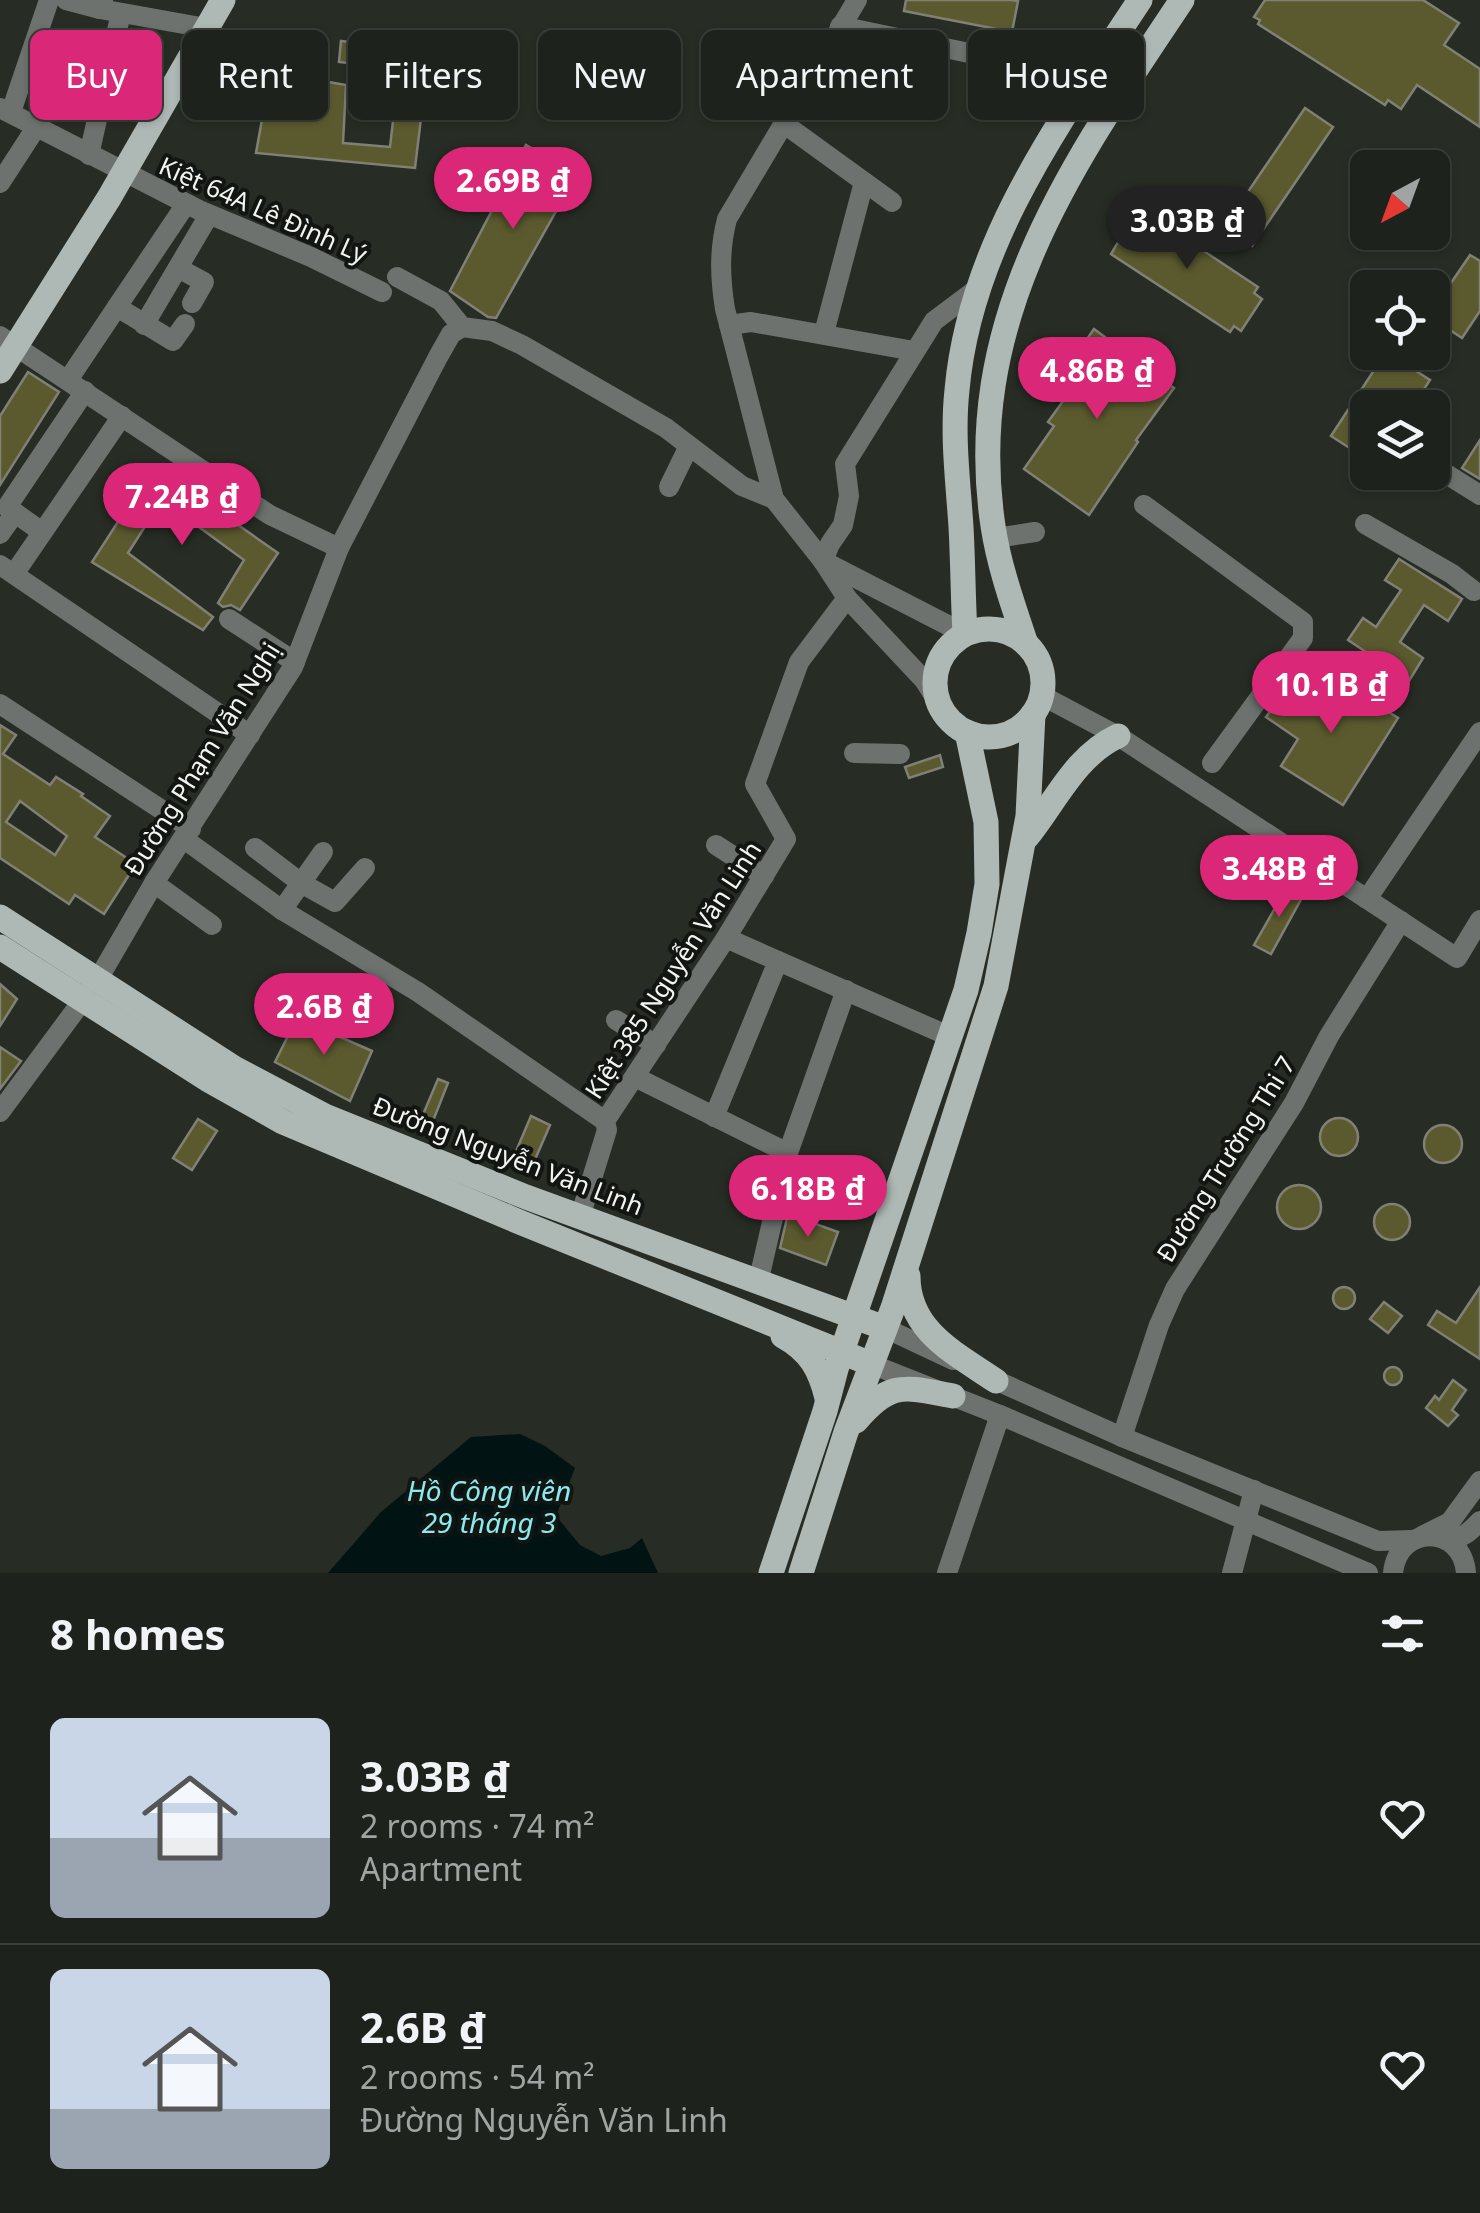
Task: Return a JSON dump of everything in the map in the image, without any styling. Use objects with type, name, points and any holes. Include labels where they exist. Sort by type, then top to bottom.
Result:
[{"type":"main road","points":[[0,371],[8,341],[123,174],[223,0]]},
{"type":"main road","points":[[1120,30],[1140,0]]},
{"type":"main road","points":[[802,1573],[996,986],[1024,841],[1040,668],[1026,644],[996,538],[987,443],[989,398],[1014,293],[1054,202],[1098,126],[1182,0]]},
{"type":"main road","points":[[966,634],[954,444],[957,388],[967,326],[978,288],[1024,184],[1063,120]]},
{"type":"main road","points":[[1026,644],[997,630],[981,629],[966,634],[950,645],[941,658],[935,687],[938,702],[955,725],[979,736],[1004,734],[1025,723],[1037,705]]},
{"type":"main road","points":[[770,1573],[966,990],[987,884],[986,822],[968,732]]},
{"type":"main road","points":[[1024,841],[1074,769],[1100,744],[1118,736]]},
{"type":"main road","name":"Đường Nguyễn Văn Linh","points":[[0,917],[90,991],[256,1107],[374,1149],[521,1209],[736,1308],[871,1364]]},
{"type":"main road","name":"Đường Nguyễn Văn Linh","points":[[0,947],[90,991]]},
{"type":"main road","name":"Đường Nguyễn Văn Linh","points":[[521,1209],[580,1217],[885,1328]]},
{"type":"main road","points":[[816,1303],[835,1298],[852,1285],[882,1237]]},
{"type":"main road","points":[[908,1261],[910,1303],[917,1319],[933,1337],[996,1381]]},
{"type":"main road","points":[[736,1308],[801,1347],[814,1362],[828,1402]]},
{"type":"main road","points":[[846,1432],[872,1401],[886,1391],[902,1386],[953,1396]]},
{"type":"street","points":[[5,110],[49,0]]},
{"type":"street","points":[[66,0],[123,8],[206,28]]},
{"type":"street","points":[[856,0],[727,219],[721,244],[721,281],[774,498],[847,598],[924,680],[938,702]]},
{"type":"street","points":[[89,155],[123,8]]},
{"type":"street","points":[[840,26],[968,53]]},
{"type":"street","name":"Kiệt 64A Lê Đình Lý","points":[[5,110],[186,204],[311,257],[441,301],[462,327]]},
{"type":"street","points":[[782,122],[892,202]]},
{"type":"street","points":[[0,184],[37,126]]},
{"type":"street","points":[[824,333],[864,182]]},
{"type":"street","points":[[42,532],[7,507],[77,386],[117,307],[186,204]]},
{"type":"street","points":[[144,325],[209,214]]},
{"type":"street","points":[[117,307],[173,340],[204,282],[178,268]]},
{"type":"street","points":[[823,561],[843,525],[848,496],[845,464],[934,321],[978,288]]},
{"type":"street","points":[[729,324],[751,322],[914,351]]},
{"type":"street","points":[[462,327],[492,331],[522,345],[666,428],[742,486],[774,498]]},
{"type":"street","name":"Đường Phạm Văn Nghị","points":[[0,1112],[90,991],[295,662],[310,631],[338,548],[438,357],[451,334],[462,327]]},
{"type":"street","points":[[8,341],[270,514],[338,548]]},
{"type":"street","points":[[122,416],[42,532],[7,570],[250,735]]},
{"type":"street","points":[[669,487],[689,446]]},
{"type":"street","points":[[1450,476],[1480,495]]},
{"type":"street","points":[[1144,505],[1303,622],[1302,638],[1212,763]]},
{"type":"street","points":[[0,534],[16,513]]},
{"type":"street","points":[[1365,524],[1474,591]]},
{"type":"street","points":[[996,538],[1035,532]]},
{"type":"street","points":[[823,561],[966,634]]},
{"type":"street","name":"Kiệt 385 Nguyễn Văn Linh","points":[[580,1217],[606,1130],[605,1120],[726,938],[786,839],[755,784],[799,662],[847,598]]},
{"type":"street","points":[[229,619],[295,662]]},
{"type":"street","points":[[0,704],[187,834],[282,910],[418,992],[605,1120]]},
{"type":"street","points":[[1037,705],[1118,736],[1457,958],[1480,920]]},
{"type":"street","points":[[1367,899],[1480,732]]},
{"type":"street","points":[[854,753],[900,754]]},
{"type":"street","points":[[234,875],[258,843],[301,884],[334,902],[365,868]]},
{"type":"street","points":[[716,844],[764,876]]},
{"type":"street","points":[[282,910],[323,852]]},
{"type":"street","points":[[154,883],[212,925]]},
{"type":"street","name":"Đường Trường Thi 7","points":[[1122,1437],[1175,1288],[1294,1102],[1329,1036],[1401,922]]},
{"type":"street","points":[[726,938],[951,1037]]},
{"type":"street","points":[[714,1116],[778,961]]},
{"type":"street","points":[[758,1283],[788,1153],[846,990]]},
{"type":"street","points":[[616,1020],[656,1044]]},
{"type":"street","points":[[635,1077],[788,1153]]},
{"type":"street","name":"Đường Nguyễn Văn Linh","points":[[885,1328],[1122,1437],[1378,1541],[1446,1540]]},
{"type":"street","name":"Đường Nguyễn Văn Linh","points":[[871,1364],[1000,1414],[1368,1573]]},
{"type":"street","points":[[947,1573],[1000,1414]]},
{"type":"street","points":[[1394,1573],[1396,1557],[1418,1538],[1450,1522],[1480,1481]]},
{"type":"street","points":[[1232,1573],[1254,1490]]},
{"type":"street","points":[[1446,1540],[1470,1532],[1480,1520]]},
{"type":"street","points":[[1446,1540],[1462,1555],[1466,1573]]},
{"type":"street","points":[[1466,1573],[1480,1547]]},
{"type":"water","name":"Hồ Công viên 29 tháng 3","points":[[520,1434],[575,1468],[556,1516],[580,1545],[601,1556],[630,1548],[642,1538],[658,1573],[328,1573],[381,1512],[471,1437]]},
{"type":"building","points":[[906,0],[1018,1],[1012,30],[904,11]]},
{"type":"building","points":[[1265,0],[1423,0],[1459,23],[1444,45],[1480,69],[1480,127],[1417,85],[1401,109],[1388,100],[1385,105],[1258,24],[1260,20],[1254,17]]},
{"type":"building","points":[[341,41],[348,42],[348,63],[339,62]]},
{"type":"building","points":[[328,82],[346,85],[343,143],[390,147],[393,120],[421,120],[415,168],[256,153],[262,120],[328,120]]},
{"type":"building","points":[[1305,108],[1333,127],[1252,246],[1224,227]]},
{"type":"building","points":[[526,145],[577,174],[496,318],[488,317],[450,291]]},
{"type":"building","points":[[1142,210],[1258,287],[1254,293],[1262,299],[1241,331],[1234,326],[1230,332],[1111,254],[1134,215],[1137,218]]},
{"type":"building","points":[[1470,255],[1480,261],[1480,311],[1462,338],[1450,330],[1450,284]]},
{"type":"building","points":[[1094,329],[1174,388],[1089,515],[1024,469],[1054,426],[1048,422],[1079,379],[1066,369]]},
{"type":"building","points":[[1374,370],[1414,370],[1430,380],[1424,390],[1361,390]]},
{"type":"building","points":[[28,372],[59,392],[0,485],[0,416]]},
{"type":"building","points":[[1350,407],[1350,448],[1331,436]]},
{"type":"building","points":[[1480,440],[1480,479],[1462,468]]},
{"type":"building","points":[[154,466],[278,553],[240,610],[231,605],[223,607],[218,603],[244,560],[162,500],[128,553],[213,617],[203,630],[92,562]]},
{"type":"building","points":[[1399,559],[1462,599],[1448,621],[1424,605],[1400,642],[1423,658],[1409,681],[1348,640],[1363,618],[1376,627],[1401,590],[1385,580]]},
{"type":"building","points":[[1336,679],[1398,718],[1343,805],[1281,766],[1298,739],[1266,717],[1292,680],[1322,701]]},
{"type":"building","points":[[0,725],[16,735],[3,754],[50,785],[56,777],[110,816],[95,837],[136,864],[104,914],[75,895],[69,904],[0,858]],"holes":[[[20,801],[67,836],[55,855],[6,822]]]},
{"type":"building","points":[[940,755],[943,767],[909,778],[905,767]]},
{"type":"building","points":[[1288,885],[1304,894],[1271,954],[1254,945]]},
{"type":"building","points":[[0,984],[17,999],[0,1026]]},
{"type":"building","points":[[297,1018],[372,1051],[350,1101],[275,1062]]},
{"type":"building","points":[[0,1047],[21,1061],[0,1089]]},
{"type":"building","points":[[438,1079],[448,1083],[427,1136],[416,1131]]},
{"type":"building","points":[[531,1116],[550,1125],[530,1171],[511,1163]]},
{"type":"building","points":[[1339,1118],[1352,1124],[1358,1137],[1352,1150],[1339,1156],[1326,1150],[1320,1137],[1326,1124]]},
{"type":"building","points":[[198,1119],[217,1131],[192,1170],[173,1158]]},
{"type":"building","points":[[1443,1125],[1456,1131],[1462,1144],[1456,1157],[1443,1163],[1430,1157],[1424,1144],[1430,1131]]},
{"type":"building","points":[[1299,1185],[1315,1191],[1321,1207],[1315,1223],[1299,1229],[1283,1223],[1277,1207],[1283,1191]]},
{"type":"building","points":[[1392,1204],[1405,1209],[1410,1222],[1405,1235],[1392,1240],[1379,1235],[1374,1222],[1379,1209]]},
{"type":"building","points":[[788,1214],[838,1232],[826,1265],[780,1248]]},
{"type":"building","points":[[1344,1287],[1352,1290],[1352,1306],[1344,1309],[1336,1306],[1333,1298],[1336,1290]]},
{"type":"building","points":[[1480,1287],[1480,1359],[1428,1325],[1437,1311],[1456,1323]]},
{"type":"building","points":[[1384,1302],[1402,1316],[1388,1333],[1370,1319]]},
{"type":"building","points":[[1393,1367],[1400,1369],[1400,1383],[1393,1385],[1386,1383],[1384,1376],[1386,1369]]},
{"type":"building","points":[[1453,1380],[1466,1390],[1452,1410],[1458,1415],[1448,1426],[1426,1408],[1435,1396],[1439,1400]]}]
